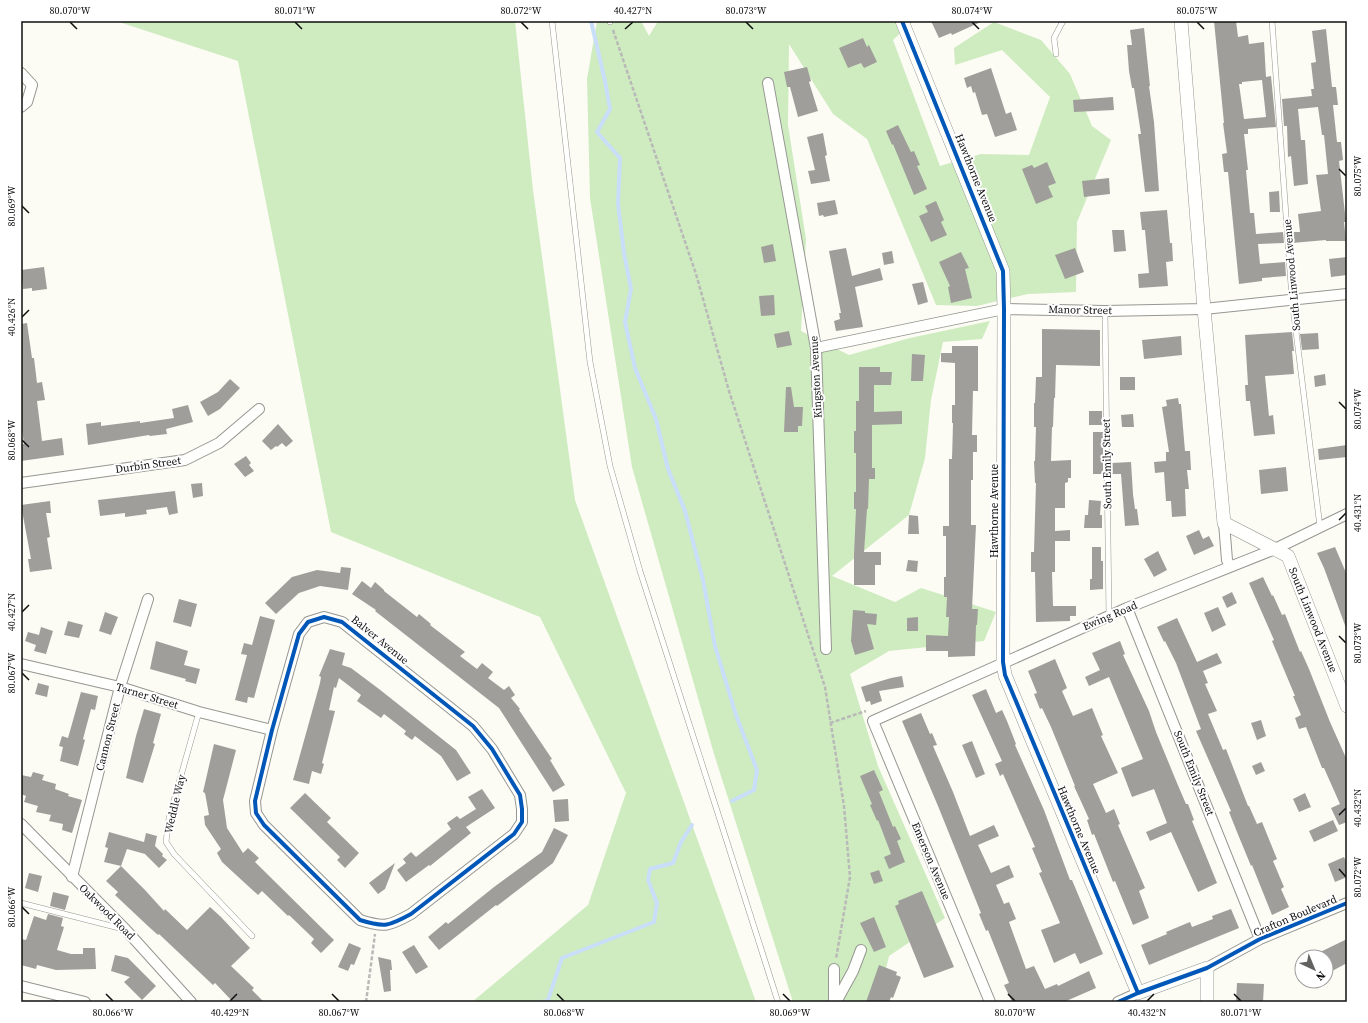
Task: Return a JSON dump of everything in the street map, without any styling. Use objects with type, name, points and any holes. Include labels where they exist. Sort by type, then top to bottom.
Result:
[{"type":"street","name":"Hawthorne Avenue","points":[[902,21],[1003,271],[1003,662],[1008,682],[1138,994]]},
{"type":"street","points":[[1181,21],[1204,309],[1227,560],[1230,567]]},
{"type":"street","points":[[21,74],[32,85],[27,102],[21,107]]},
{"type":"street","name":"Kingston Avenue","points":[[768,84],[816,348],[826,650]]},
{"type":"street","name":"Manor Street","points":[[816,348],[1004,309],[1105,311],[1204,309],[1347,294]]},
{"type":"street","name":"Durbin Street","points":[[21,483],[185,460],[219,443],[259,409]]},
{"type":"street","name":"Ewing Road","points":[[873,721],[1127,608],[1275,549],[1347,514]]},
{"type":"street","name":"South Linwood Avenue","points":[[1224,523],[1288,556],[1347,706]]},
{"type":"street","name":"Cannon Street","points":[[72,877],[120,687],[148,599]]},
{"type":"street","name":"South Emily Street","points":[[1127,608],[1260,939]]},
{"type":"street","name":"Balver Avenue","points":[[324,617],[342,622],[473,726],[492,749],[520,795],[522,822],[514,834],[411,914],[393,924],[377,926],[360,920],[264,825],[256,813],[255,801],[272,730],[299,634],[308,622],[324,617]]},
{"type":"street","name":"Tarner Street","points":[[21,664],[120,687],[199,712],[272,730]]},
{"type":"street","name":"Emerson Avenue","points":[[873,721],[990,1002]]},
{"type":"street","name":"Oakwood Road","points":[[21,824],[126,930],[191,1002]]},
{"type":"street","name":"Crafton Boulevard","points":[[1118,1002],[1207,968],[1260,939],[1347,903]]},
{"type":"street","points":[[835,1002],[853,971],[861,950]]},
{"type":"street","points":[[1207,968],[1207,1002]]},
{"type":"street","points":[[834,969],[835,1002]]},
{"type":"street","points":[[21,986],[85,1002]]},
{"type":"lane","points":[[552,21],[590,362],[610,466],[640,571],[778,1002]]},
{"type":"lane","points":[[1056,54],[1054,38],[1063,21]]},
{"type":"lane","name":"South Linwood Avenue","points":[[1272,21],[1292,299],[1320,528]]},
{"type":"lane","name":"South Emily Street","points":[[1105,311],[1109,616]]},
{"type":"lane","name":"Weddle Way","points":[[199,712],[169,818],[166,842],[174,854],[252,936]]},
{"type":"lane","points":[[21,903],[126,930]]},
{"type":"path","points":[[610,22],[696,274],[729,390],[825,687],[844,806],[850,877],[834,969]]},
{"type":"path","points":[[830,723],[868,711]]},
{"type":"path","points":[[366,1002],[377,926]]},
{"type":"green space","points":[[116,21],[515,21],[533,190],[575,500],[756,1002],[472,1002],[588,905],[626,793],[540,617],[331,532],[238,61]]},
{"type":"green space","points":[[597,21],[641,21],[649,36],[658,21],[913,21],[893,40],[940,166],[981,154],[1029,155],[1050,97],[1002,50],[955,65],[954,48],[994,22],[1041,40],[1070,74],[1092,126],[1111,140],[1077,222],[1076,292],[1028,294],[977,306],[936,305],[867,139],[833,114],[789,44],[788,125],[806,239],[801,331],[849,355],[910,338],[990,321],[982,339],[943,342],[931,400],[925,458],[909,515],[832,576],[895,602],[921,588],[996,612],[984,641],[889,651],[850,674],[878,766],[945,918],[889,956],[878,1002],[793,1002],[714,754],[632,467],[590,198],[587,79]]},
{"type":"building","points":[[931,21],[983,21],[952,35],[951,33],[939,38]]},
{"type":"building","points":[[1214,21],[1236,21],[1238,37],[1248,35],[1249,44],[1264,42],[1266,77],[1271,76],[1276,127],[1248,129],[1248,134],[1244,134],[1248,170],[1246,170],[1250,213],[1254,213],[1256,234],[1283,232],[1284,243],[1258,244],[1260,264],[1285,262],[1286,276],[1262,278],[1262,281],[1239,284],[1228,172],[1224,172],[1222,154],[1227,153]],"holes":[[[1262,80],[1266,117],[1244,119],[1239,84],[1242,84],[1242,82]]]},
{"type":"building","points":[[1144,28],[1154,122],[1159,191],[1145,192],[1138,134],[1141,134],[1134,88],[1132,88],[1129,71],[1127,45],[1132,45],[1130,30]]},
{"type":"building","points":[[1326,29],[1332,87],[1336,87],[1338,105],[1333,105],[1337,142],[1341,142],[1343,160],[1339,161],[1346,222],[1344,222],[1346,241],[1326,240],[1292,243],[1291,232],[1300,232],[1298,214],[1321,211],[1316,175],[1328,174],[1324,135],[1322,135],[1318,107],[1298,109],[1301,140],[1305,140],[1308,184],[1294,186],[1291,156],[1288,157],[1287,126],[1284,126],[1282,99],[1312,96],[1311,89],[1314,89],[1311,63],[1316,62],[1312,31]]},
{"type":"building","points":[[863,38],[867,47],[869,45],[877,62],[864,68],[861,63],[848,68],[839,48]]},
{"type":"building","points":[[807,67],[811,81],[809,82],[818,111],[798,117],[790,87],[787,87],[784,72]]},
{"type":"building","points":[[991,68],[1006,114],[1011,112],[1017,130],[995,137],[987,114],[982,115],[975,92],[973,93],[971,86],[967,88],[964,78]]},
{"type":"building","points":[[1113,97],[1114,110],[1074,112],[1073,100]]},
{"type":"building","points":[[898,125],[911,152],[914,151],[920,165],[917,166],[927,189],[914,195],[893,144],[892,145],[886,131]]},
{"type":"building","points":[[823,133],[827,155],[825,156],[830,181],[811,184],[808,171],[815,170],[807,137]]},
{"type":"building","points":[[1047,162],[1056,183],[1048,186],[1053,197],[1036,204],[1022,169],[1032,165],[1034,168]]},
{"type":"building","points":[[1109,178],[1110,194],[1084,197],[1082,181]]},
{"type":"building","points":[[1279,191],[1280,212],[1270,212],[1269,192]]},
{"type":"building","points":[[835,200],[838,214],[824,217],[823,215],[819,216],[817,203]]},
{"type":"building","points":[[936,201],[944,220],[941,222],[947,235],[931,242],[919,216],[928,212],[925,206]]},
{"type":"building","points":[[1167,210],[1173,261],[1166,262],[1168,286],[1139,288],[1138,274],[1149,273],[1145,230],[1142,230],[1140,212]]},
{"type":"building","points":[[1112,230],[1124,230],[1126,251],[1114,252]]},
{"type":"building","points":[[773,244],[776,261],[764,263],[761,247]]},
{"type":"building","points":[[846,248],[852,276],[880,268],[883,280],[855,287],[863,327],[836,331],[834,321],[840,319],[839,313],[841,313],[829,251]]},
{"type":"building","points":[[1075,248],[1084,272],[1065,279],[1055,255]]},
{"type":"building","points":[[892,251],[894,263],[884,265],[882,253]]},
{"type":"building","points":[[961,252],[969,268],[965,269],[972,298],[951,303],[948,287],[950,286],[939,262]]},
{"type":"building","points":[[1347,257],[1347,275],[1331,277],[1329,259]]},
{"type":"building","points":[[44,267],[47,289],[32,291],[32,288],[23,289],[21,270]]},
{"type":"building","points":[[923,282],[928,302],[918,305],[912,284]]},
{"type":"building","points":[[774,295],[775,315],[761,316],[759,296]]},
{"type":"building","points":[[27,323],[37,383],[42,382],[45,400],[37,401],[42,441],[62,438],[64,455],[21,461],[21,444],[24,444],[21,422],[21,324]]},
{"type":"building","points":[[1042,329],[1100,330],[1100,366],[1056,365],[1051,461],[1071,460],[1071,478],[1068,478],[1068,482],[1065,483],[1065,508],[1055,508],[1055,531],[1070,530],[1070,541],[1055,541],[1055,572],[1052,572],[1053,606],[1076,606],[1076,616],[1070,616],[1070,621],[1036,622],[1035,572],[1031,572],[1031,552],[1034,552],[1036,483],[1034,461],[1036,427],[1034,427],[1034,403],[1036,377],[1042,377]]},
{"type":"building","points":[[789,331],[792,345],[777,348],[774,334]]},
{"type":"building","points":[[1292,332],[1294,374],[1265,376],[1269,416],[1273,415],[1275,434],[1254,436],[1250,401],[1246,401],[1245,385],[1248,385],[1245,335]]},
{"type":"building","points":[[1318,333],[1319,349],[1302,350],[1300,334]]},
{"type":"building","points":[[1181,336],[1182,355],[1144,359],[1142,340]]},
{"type":"building","points":[[952,346],[978,346],[978,391],[973,391],[972,435],[977,435],[977,452],[973,452],[973,480],[971,480],[971,525],[976,525],[972,609],[978,609],[975,656],[948,657],[948,651],[926,651],[926,635],[948,636],[949,617],[946,617],[947,597],[944,597],[944,577],[946,577],[946,536],[943,536],[943,526],[949,526],[949,459],[952,459],[952,405],[955,405],[955,363],[941,362],[941,353],[952,353]]},
{"type":"building","points":[[912,354],[925,355],[923,381],[911,381]]},
{"type":"building","points":[[859,367],[880,367],[880,372],[892,372],[891,385],[874,385],[874,412],[902,411],[902,424],[872,425],[872,468],[875,468],[875,479],[869,479],[864,552],[881,552],[881,565],[875,565],[875,585],[854,585],[856,509],[854,509],[854,492],[856,492],[856,453],[854,453],[854,431],[856,431],[856,401],[859,401]]},
{"type":"building","points":[[1325,374],[1326,385],[1315,387],[1314,376]]},
{"type":"building","points":[[1120,377],[1135,377],[1135,390],[1120,390]]},
{"type":"building","points":[[230,379],[240,388],[220,409],[208,416],[200,402],[218,392]]},
{"type":"building","points":[[786,387],[791,387],[794,407],[803,407],[802,426],[798,426],[798,432],[784,432]]},
{"type":"building","points":[[1178,398],[1179,404],[1181,404],[1185,451],[1190,451],[1191,470],[1187,470],[1189,489],[1185,489],[1186,516],[1172,517],[1171,501],[1166,501],[1164,472],[1155,473],[1154,462],[1166,461],[1166,452],[1169,452],[1162,407],[1167,406],[1166,400]]},
{"type":"building","points":[[188,405],[193,422],[166,429],[167,434],[149,435],[88,445],[86,424],[101,422],[101,426],[140,421],[140,423],[174,418],[172,409]]},
{"type":"building","points":[[1089,411],[1102,411],[1102,425],[1089,425]]},
{"type":"building","points":[[1133,414],[1134,427],[1122,427],[1121,415]]},
{"type":"building","points":[[278,424],[293,441],[286,447],[282,443],[271,450],[262,441]]},
{"type":"building","points":[[1093,432],[1103,432],[1103,474],[1093,474]]},
{"type":"building","points":[[1347,445],[1347,457],[1319,460],[1318,449]]},
{"type":"building","points":[[246,456],[251,463],[249,465],[254,471],[245,477],[234,464]]},
{"type":"building","points":[[1131,462],[1133,494],[1139,525],[1125,526],[1121,474],[1111,474],[1111,463]]},
{"type":"building","points":[[1286,467],[1288,491],[1261,494],[1259,470]]},
{"type":"building","points":[[202,483],[203,496],[193,498],[191,484]]},
{"type":"building","points":[[175,491],[178,513],[169,515],[167,507],[146,510],[147,514],[125,517],[125,513],[100,516],[98,500]]},
{"type":"building","points":[[1089,500],[1101,501],[1100,515],[1102,515],[1102,528],[1084,528],[1085,515],[1088,515]]},
{"type":"building","points":[[50,501],[51,513],[46,513],[50,537],[47,538],[52,569],[30,572],[28,559],[31,559],[21,505]]},
{"type":"building","points":[[909,515],[918,516],[919,534],[908,534]]},
{"type":"building","points":[[1199,530],[1203,539],[1209,536],[1214,546],[1194,555],[1186,536]]},
{"type":"building","points":[[1092,547],[1101,547],[1101,561],[1103,561],[1103,589],[1090,590],[1090,579],[1092,579]]},
{"type":"building","points":[[1335,547],[1347,575],[1346,628],[1317,553]]},
{"type":"building","points":[[1158,551],[1167,570],[1154,577],[1144,559]]},
{"type":"building","points":[[908,560],[918,561],[917,572],[906,571]]},
{"type":"building","points":[[341,567],[351,568],[348,590],[320,586],[299,593],[276,614],[265,603],[292,577],[317,570],[340,573]]},
{"type":"building","points":[[1263,577],[1282,615],[1285,614],[1347,760],[1347,822],[1339,825],[1331,808],[1340,804],[1324,768],[1322,768],[1306,727],[1299,729],[1295,718],[1301,715],[1293,696],[1295,696],[1272,641],[1274,640],[1249,583]]},
{"type":"building","points":[[362,581],[371,588],[375,582],[417,617],[419,614],[431,624],[430,625],[465,652],[460,656],[477,669],[482,663],[493,672],[488,678],[504,690],[509,686],[515,695],[511,698],[520,709],[519,710],[552,759],[550,760],[565,785],[553,792],[499,708],[375,611],[376,610],[352,594]]},
{"type":"building","points":[[1232,592],[1237,603],[1227,608],[1222,597]]},
{"type":"building","points":[[179,599],[197,604],[191,627],[173,622]]},
{"type":"building","points":[[1218,607],[1226,625],[1212,632],[1204,613]]},
{"type":"building","points":[[853,610],[877,614],[876,625],[867,624],[874,649],[855,655],[851,641]]},
{"type":"building","points":[[105,612],[118,617],[111,635],[99,631]]},
{"type":"building","points":[[260,616],[275,620],[254,698],[248,697],[247,703],[235,700],[247,655],[241,654],[244,643],[252,645]]},
{"type":"building","points":[[918,617],[918,631],[907,631],[907,618]]},
{"type":"building","points":[[1177,618],[1197,662],[1217,653],[1222,663],[1203,671],[1208,683],[1205,684],[1217,711],[1208,714],[1223,750],[1226,749],[1248,806],[1257,824],[1262,822],[1277,859],[1273,861],[1284,887],[1281,889],[1289,907],[1272,915],[1229,812],[1231,811],[1196,731],[1201,729],[1176,663],[1157,627]]},
{"type":"building","points":[[68,621],[83,625],[79,638],[64,635]]},
{"type":"building","points":[[41,627],[53,631],[46,654],[34,651],[36,645],[25,641],[28,632],[39,635]]},
{"type":"building","points":[[156,641],[188,651],[184,665],[200,669],[196,684],[185,681],[186,679],[150,669]]},
{"type":"building","points":[[1120,641],[1125,654],[1123,655],[1149,711],[1156,732],[1186,804],[1188,804],[1194,820],[1192,821],[1217,883],[1198,892],[1171,832],[1150,841],[1146,832],[1167,823],[1154,789],[1132,797],[1121,768],[1143,759],[1109,677],[1089,686],[1085,677],[1100,670],[1092,653]]},
{"type":"building","points":[[330,649],[345,653],[342,665],[351,668],[456,750],[471,773],[457,781],[441,756],[415,736],[412,740],[404,734],[406,731],[384,714],[381,718],[357,701],[361,695],[339,678],[336,688],[334,687],[329,710],[335,711],[322,763],[324,764],[321,774],[312,771],[309,784],[293,780],[320,683],[321,677],[319,676]]},
{"type":"building","points":[[1055,659],[1067,688],[1062,691],[1073,716],[1092,708],[1103,735],[1101,736],[1118,773],[1093,784],[1106,813],[1114,809],[1120,824],[1118,825],[1145,888],[1139,891],[1149,918],[1133,925],[1115,881],[1113,882],[1094,834],[1092,835],[1087,820],[1089,819],[1074,786],[1051,727],[1042,708],[1040,709],[1034,694],[1037,693],[1028,671]]},
{"type":"building","points":[[902,676],[904,687],[879,691],[882,701],[871,705],[870,701],[866,702],[861,687]]},
{"type":"building","points":[[38,683],[49,686],[47,697],[35,694]]},
{"type":"building","points":[[986,689],[996,713],[1002,710],[1007,721],[1016,744],[1015,745],[1044,810],[1070,880],[1072,880],[1103,954],[1080,964],[1075,953],[1054,963],[1041,930],[1060,923],[1039,873],[1042,872],[1032,848],[1035,847],[1003,774],[1000,776],[995,764],[1002,761],[972,695]]},
{"type":"building","points":[[81,692],[98,696],[95,710],[91,709],[78,766],[60,761],[63,747],[59,746],[62,736],[68,738]]},
{"type":"building","points":[[144,709],[161,714],[153,743],[155,744],[143,783],[126,778]]},
{"type":"building","points":[[921,713],[930,734],[932,733],[937,745],[933,746],[970,836],[994,825],[999,836],[978,845],[991,873],[1009,865],[1014,877],[996,885],[1004,904],[1009,902],[1016,919],[1009,922],[1026,969],[1034,966],[1045,989],[1057,984],[1058,986],[1089,971],[1096,988],[1064,1002],[1012,1002],[1004,985],[1009,983],[988,930],[986,931],[979,914],[981,913],[902,721]]},
{"type":"building","points":[[1261,720],[1266,736],[1257,740],[1251,723]]},
{"type":"building","points":[[972,741],[985,774],[976,778],[962,745]]},
{"type":"building","points":[[214,744],[236,750],[223,800],[227,828],[243,853],[248,848],[259,858],[255,862],[334,940],[321,953],[311,943],[314,939],[262,891],[258,895],[222,862],[217,853],[221,849],[205,825],[204,816],[209,815],[205,793],[203,792]]},
{"type":"building","points":[[1261,762],[1265,771],[1256,775],[1252,766]]},
{"type":"building","points":[[874,770],[883,790],[879,792],[893,827],[895,826],[901,839],[897,841],[905,862],[889,869],[884,857],[891,854],[878,820],[877,821],[870,805],[872,804],[860,776]]},
{"type":"building","points":[[33,772],[44,775],[42,780],[56,784],[55,789],[69,794],[68,796],[82,800],[72,833],[62,830],[63,824],[49,821],[51,815],[36,812],[38,806],[24,802],[26,796],[21,794],[21,775],[31,777]]},
{"type":"building","points":[[482,789],[495,808],[466,827],[471,833],[430,866],[429,865],[406,882],[397,870],[406,863],[403,859],[411,852],[416,857],[451,829],[447,823],[457,816],[460,819],[476,809],[468,797]]},
{"type":"building","points":[[305,793],[331,818],[327,822],[359,853],[345,868],[337,860],[340,857],[290,808]]},
{"type":"building","points":[[1305,793],[1311,807],[1299,812],[1293,799]]},
{"type":"building","points":[[568,799],[569,821],[555,822],[553,800]]},
{"type":"building","points":[[1333,820],[1338,831],[1314,842],[1309,831]]},
{"type":"building","points":[[554,828],[568,835],[553,863],[439,950],[428,937],[446,922],[448,924],[494,887],[542,852]]},
{"type":"building","points":[[109,832],[144,842],[146,833],[157,836],[155,846],[167,860],[159,868],[145,854],[127,849],[121,866],[104,862],[108,848],[105,847]]},
{"type":"building","points":[[1344,857],[1347,864],[1347,877],[1335,882],[1328,864]]},
{"type":"building","points":[[395,863],[385,889],[378,894],[369,883]]},
{"type":"building","points":[[121,866],[164,911],[165,909],[187,930],[210,907],[221,917],[250,948],[231,966],[254,988],[252,990],[264,1002],[233,1002],[215,983],[213,985],[115,895],[118,892],[106,881]]},
{"type":"building","points":[[879,870],[883,881],[874,884],[870,873]]},
{"type":"building","points":[[29,873],[42,876],[38,892],[25,888]]},
{"type":"building","points":[[922,891],[954,967],[924,978],[895,906],[899,904],[898,901]]},
{"type":"building","points":[[53,892],[69,896],[65,910],[50,906]]},
{"type":"building","points":[[1231,909],[1239,928],[1149,965],[1141,945],[1190,922],[1192,927],[1213,919],[1212,916]]},
{"type":"building","points":[[48,914],[63,918],[61,926],[64,927],[57,950],[71,954],[83,954],[83,948],[95,948],[96,969],[56,970],[37,965],[36,969],[21,965],[21,939],[26,940],[34,916],[46,920]]},
{"type":"building","points":[[874,917],[886,947],[874,952],[860,923]]},
{"type":"building","points":[[1347,939],[1347,963],[1334,970],[1334,949],[1326,949]]},
{"type":"building","points":[[349,943],[361,948],[354,965],[351,964],[348,971],[338,967]]},
{"type":"building","points":[[414,945],[428,967],[416,974],[402,952]]},
{"type":"building","points":[[115,955],[128,958],[156,986],[142,1000],[124,982],[130,977],[111,971]]},
{"type":"building","points":[[378,957],[391,960],[391,991],[384,992]]},
{"type":"building","points":[[879,965],[897,972],[896,975],[901,977],[893,998],[891,997],[889,1002],[866,1002]]},
{"type":"building","points":[[1237,983],[1264,984],[1263,1002],[1236,1002]]},
{"type":"waterway","points":[[591,21],[610,109],[597,132],[620,158],[618,204],[624,253],[631,289],[625,322],[635,368],[656,419],[668,469],[685,511],[703,580],[715,646],[736,715],[757,770],[754,790],[732,801]]},
{"type":"waterway","points":[[543,1002],[548,1000],[562,958],[654,922],[657,903],[648,880],[650,869],[673,863],[681,842],[692,825]]},
{"type":"cycle path","points":[[902,21],[1003,271],[1003,662],[1005,675],[1138,993]]},
{"type":"cycle path","points":[[324,617],[342,622],[473,726],[492,749],[520,795],[522,822],[514,834],[411,914],[392,923],[381,925],[360,920],[264,825],[256,813],[255,801],[272,730],[299,634],[308,622],[324,617]]},
{"type":"cycle path","points":[[1118,1002],[1138,993],[1207,968],[1260,939],[1347,903]]}]
